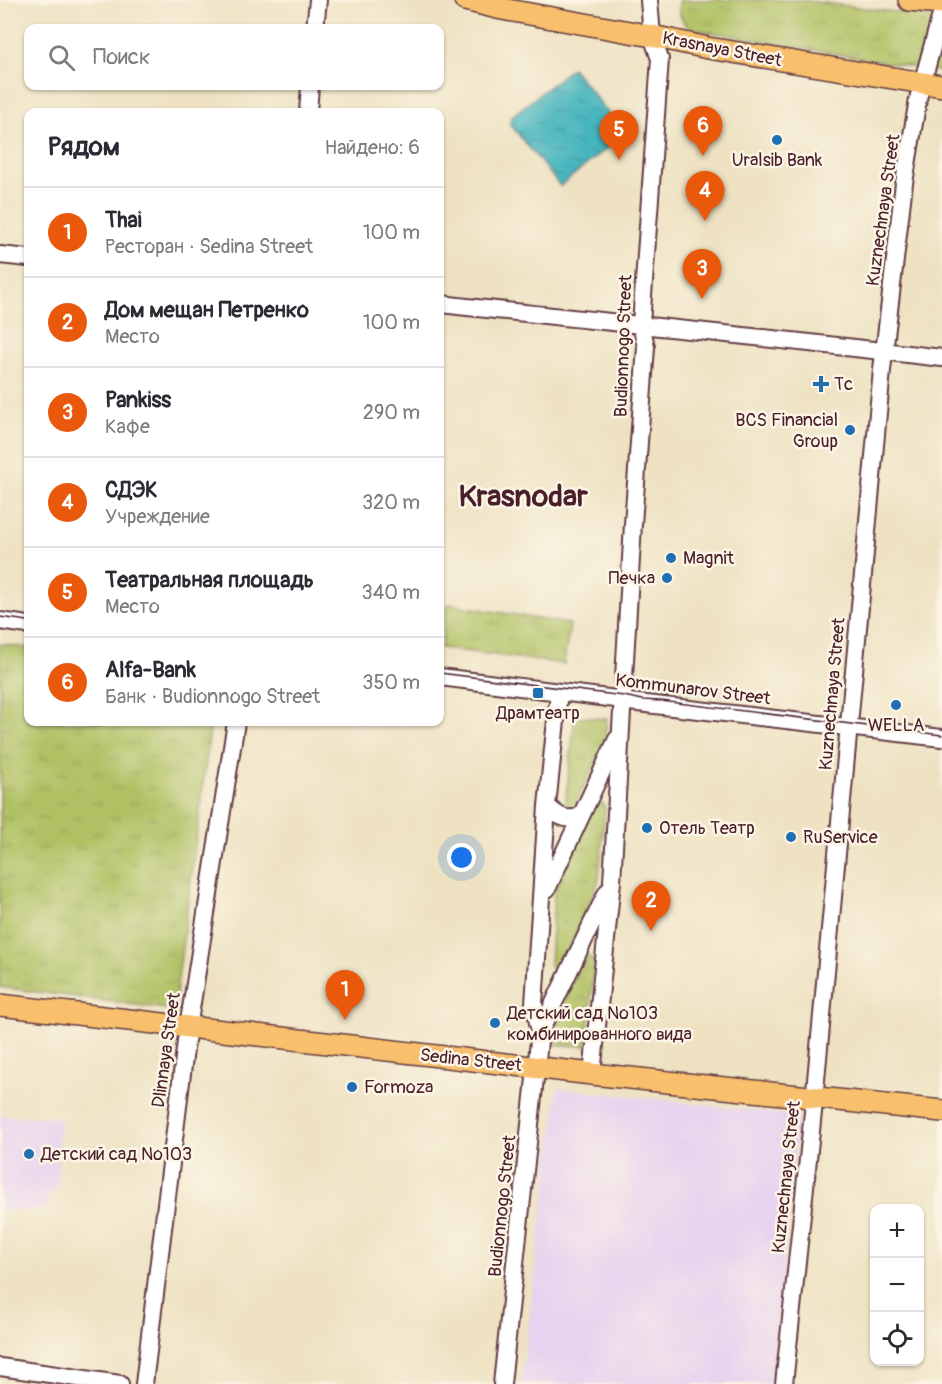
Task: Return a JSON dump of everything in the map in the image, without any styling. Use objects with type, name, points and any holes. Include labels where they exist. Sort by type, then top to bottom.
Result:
[{"type":"main road","name":"Krasnaya Street","points":[[465,0],[503,5],[708,48],[933,84]]},
{"type":"main road","points":[[909,0],[942,3]]},
{"type":"main road","name":"Sedina Street","points":[[0,1005],[592,1074],[942,1111]]},
{"type":"street","points":[[315,24],[318,0]]},
{"type":"street","name":"Budionnogo Street","points":[[592,1074],[612,882],[646,346],[640,324],[660,58],[652,36],[649,0]]},
{"type":"street","name":"Kuznechnaya Street","points":[[784,1384],[814,1098],[884,351],[904,183],[918,99],[933,84],[942,11]]},
{"type":"street","points":[[308,108],[310,90]]},
{"type":"street","points":[[0,255],[24,258]]},
{"type":"street","points":[[444,304],[942,358]]},
{"type":"street","points":[[0,621],[24,624]]},
{"type":"street","name":"Kommunarov Street","points":[[444,678],[629,702],[942,738]]},
{"type":"street","name":"Budionnogo Street","points":[[502,1384],[540,1032],[534,1004],[547,806],[560,692]]},
{"type":"street","name":"Dlinnaya Street","points":[[144,1384],[188,1028],[235,726]]},
{"type":"street","name":"Budionnogo Street","points":[[541,901],[622,730]]},
{"type":"street","points":[[547,806],[563,818],[572,819],[580,816]]},
{"type":"street","name":"Budionnogo Street","points":[[540,1032],[612,882]]},
{"type":"street","points":[[0,1367],[120,1384]]},
{"type":"shaded area","points":[[558,1088],[799,1116],[772,1384],[521,1384]]},
{"type":"shaded area","name":"Детский сад №103","points":[[0,1116],[60,1117],[57,1191],[49,1191],[47,1209],[0,1211]]},
{"type":"green space","points":[[680,0],[801,0],[942,18],[942,72],[692,29],[681,17]]},
{"type":"green space","points":[[449,604],[570,624],[564,664],[444,648],[446,610]]},
{"type":"green space","points":[[0,644],[24,647],[24,726],[210,726],[174,1010],[0,987]]},
{"type":"green space","points":[[575,716],[607,719],[604,744],[574,808],[570,810],[565,806]]},
{"type":"green space","points":[[602,803],[605,811],[599,880],[562,965],[554,970],[550,965],[554,893],[595,804]]},
{"type":"green space","points":[[591,957],[594,962],[587,1046],[556,1045],[559,1014],[583,958]]},
{"type":"water","points":[[572,68],[625,134],[560,186],[510,124],[511,117]]},
{"type":"tram line","points":[[0,617],[24,620]]},
{"type":"tram line","points":[[444,674],[642,700],[942,735]]},
{"type":"place","name":"Uralsib Bank","points":[[777,140]]},
{"type":"place","name":"Alfa-Bank","points":[[703,156]]},
{"type":"place","name":"Театральная площадь","points":[[619,160]]},
{"type":"place","name":"СДЭК","points":[[705,221]]},
{"type":"place","name":"Pankiss","points":[[702,299]]},
{"type":"place","name":"Тс","points":[[821,384]]},
{"type":"place","name":"BCS Financial Group","points":[[850,430]]},
{"type":"place","name":"Magnit","points":[[671,558]]},
{"type":"place","name":"Печка","points":[[667,578]]},
{"type":"place","name":"Драмтеатр","points":[[538,693]]},
{"type":"place","name":"WELLA","points":[[896,705]]},
{"type":"place","name":"Отель Театр","points":[[647,828]]},
{"type":"place","name":"RuService","points":[[791,837]]},
{"type":"place","name":"Дом мещан Петренко","points":[[651,931]]},
{"type":"place","name":"Thai","points":[[345,1020]]},
{"type":"place","name":"Детский сад №103 комбинированного вида","points":[[495,1023]]},
{"type":"place","name":"Formoza","points":[[352,1087]]},
{"type":"place","name":"Детский сад №103","points":[[29,1154]]},
{"type":"district","name":"Krasnodar","points":[[523,496]]}]
